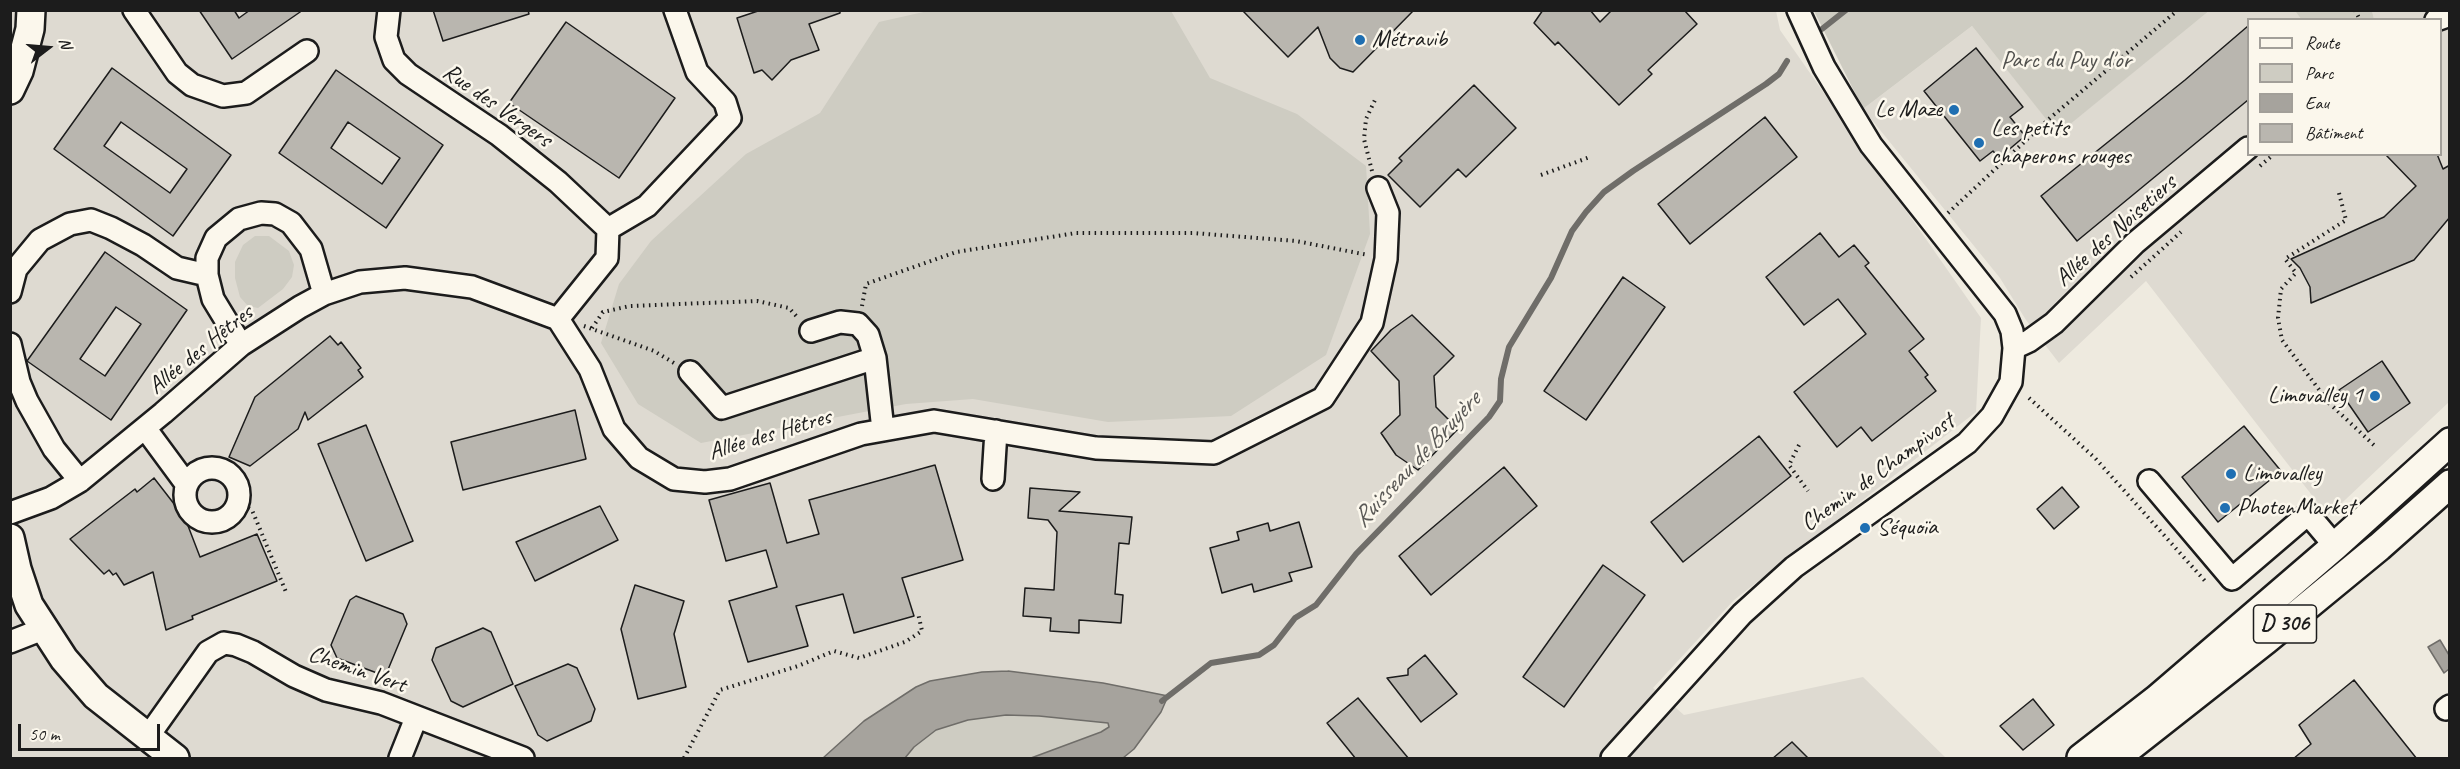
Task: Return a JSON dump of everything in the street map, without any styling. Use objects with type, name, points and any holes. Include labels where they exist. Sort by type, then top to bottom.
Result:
[{"type":"main road","points":[[10,90],[19,71],[30,29],[31,10]]},
{"type":"main road","name":"D 306","points":[[2081,759],[2157,699],[2335,546],[2450,442]]},
{"type":"main road","name":"D 306","points":[[2116,759],[2379,547],[2450,484]]},
{"type":"main road","points":[[10,538],[29,605],[64,659],[96,696],[175,759]]},
{"type":"street","points":[[134,10],[177,73],[192,85],[223,96],[246,93],[307,51]]},
{"type":"street","name":"Rue des Vergers","points":[[389,10],[386,37],[394,60],[408,74],[499,135],[558,182],[608,229]]},
{"type":"street","points":[[558,319],[607,258],[608,229],[647,206],[730,118],[725,102],[697,72],[675,10]]},
{"type":"street","name":"Chemin de Champivost","points":[[1612,759],[1742,614],[1799,564],[1967,443],[1992,416],[2011,382],[2014,348],[2012,331],[2005,314],[1863,133],[1824,67],[1798,10]]},
{"type":"street","name":"Allée des Noisetiers","points":[[2014,348],[2030,341],[2054,323],[2135,243],[2247,149]]},
{"type":"street","name":"Allée des Hêtres","points":[[10,513],[51,498],[80,481],[241,345],[324,294],[360,282],[405,278],[472,288],[558,319],[590,369],[614,429],[639,458],[674,479],[705,482],[730,479],[861,434],[934,421],[1096,448],[1214,453],[1323,398],[1372,323],[1386,259],[1388,213],[1378,188]]},
{"type":"street","points":[[241,345],[213,299],[207,275],[207,258],[216,238],[239,219],[261,213],[275,214],[291,223],[310,249],[324,294]]},
{"type":"street","points":[[10,292],[16,269],[40,240],[70,224],[91,220],[143,245],[177,268],[207,275]]},
{"type":"street","points":[[812,331],[840,322],[858,324],[868,335],[875,358],[883,430]]},
{"type":"street","points":[[10,344],[19,382],[27,401],[54,449],[80,481]]},
{"type":"street","points":[[690,372],[722,408],[875,358]]},
{"type":"street","points":[[145,428],[186,485]]},
{"type":"street","points":[[993,479],[996,432]]},
{"type":"street","points":[[216,468],[232,476],[237,484],[238,502],[229,516],[212,522],[204,521],[189,510],[184,493],[186,485],[198,471],[216,468]]},
{"type":"street","points":[[2149,481],[2232,579],[2308,514],[2335,546]]},
{"type":"street","points":[[10,642],[43,629]]},
{"type":"street","name":"Chemin Vert","points":[[147,738],[208,652],[225,644],[236,645],[253,652],[294,676],[326,690],[360,697],[523,759]]},
{"type":"street","points":[[400,759],[416,718]]},
{"type":"path","points":[[1945,216],[1964,201],[2050,118],[2178,10]]},
{"type":"path","points":[[1375,100],[1366,119],[1364,139],[1369,164],[1378,188]]},
{"type":"path","points":[[2256,169],[2272,156]]},
{"type":"path","points":[[1541,176],[1590,157]]},
{"type":"path","points":[[2339,193],[2346,220],[2285,259],[2296,273],[2281,289],[2278,318],[2282,340],[2329,403],[2377,448]]},
{"type":"path","points":[[2124,284],[2186,228]]},
{"type":"path","points":[[858,324],[866,284],[956,252],[1077,233],[1193,233],[1296,241],[1386,259]]},
{"type":"path","points":[[592,328],[603,312],[630,306],[757,301],[789,308],[812,331]]},
{"type":"path","points":[[558,319],[592,328],[654,351],[690,372]]},
{"type":"path","points":[[2029,398],[2095,458],[2210,585]]},
{"type":"path","points":[[1799,445],[1789,465],[1808,491]]},
{"type":"path","points":[[238,502],[252,510],[286,592]]},
{"type":"path","points":[[684,759],[720,690],[789,669],[834,651],[859,658],[905,642],[922,631],[918,613]]},
{"type":"shaded area","points":[[10,11],[1776,11],[1780,30],[1981,318],[1976,412],[1734,600],[1653,688],[1684,715],[1863,677],[1946,758],[11,758]]},
{"type":"shaded area","points":[[2209,11],[2295,11],[2300,18],[2247,18],[2247,156],[2442,156],[2442,18],[2374,18],[2372,11],[2449,11],[2449,402],[2328,516],[2146,281],[2059,363],[2026,320],[2000,278],[1863,109],[1972,26],[2058,133]]},
{"type":"green space","points":[[928,11],[1171,11],[1210,78],[1297,114],[1366,166],[1370,234],[1326,355],[1231,416],[1108,422],[973,399],[906,404],[701,443],[638,404],[601,343],[619,284],[651,241],[746,154],[820,113],[879,22]]},
{"type":"green space","name":"Parc du Puy d'or","points":[[1814,11],[2209,11],[2058,134],[1972,26],[1863,109]]},
{"type":"green space","points":[[2295,11],[2372,11],[2374,18],[2300,18]]},
{"type":"green space","points":[[255,236],[269,236],[289,251],[294,265],[292,277],[283,289],[258,308],[248,306],[240,297],[235,278],[235,262],[243,245]]},
{"type":"green space","points":[[1006,715],[1108,723],[1109,726],[1101,732],[1031,758],[905,758],[914,747],[936,730],[968,720]]},
{"type":"water","points":[[2440,640],[2449,655],[2449,669],[2444,673],[2428,647]]},
{"type":"water","points":[[1008,671],[1103,683],[1168,696],[1161,712],[1134,749],[1123,758],[1031,758],[1101,732],[1109,727],[1108,723],[1006,715],[968,720],[936,730],[914,747],[905,758],[823,758],[864,721],[916,687],[930,681],[982,672]]},
{"type":"building","points":[[199,10],[234,10],[239,18],[250,10],[303,10],[232,59]]},
{"type":"building","points":[[433,10],[528,10],[529,14],[443,41]]},
{"type":"building","points":[[761,10],[840,10],[840,13],[809,24],[819,50],[791,60],[772,80],[762,70],[754,73],[737,18]]},
{"type":"building","name":"Métravib","points":[[1242,10],[1414,10],[1353,72],[1340,68],[1330,58],[1318,27],[1288,57]]},
{"type":"building","points":[[1543,10],[1590,10],[1600,22],[1612,10],[1684,10],[1697,24],[1648,70],[1652,74],[1619,105],[1558,42],[1555,45],[1534,23]]},
{"type":"building","points":[[566,22],[675,98],[619,178],[509,103]]},
{"type":"building","points":[[2247,27],[2247,101],[2077,241],[2041,196]]},
{"type":"building","points":[[1976,48],[2023,107],[2010,117],[2025,136],[1999,158],[1993,151],[1980,161],[1924,91]]},
{"type":"building","points":[[112,68],[231,155],[173,236],[54,149]],"holes":[[[121,122],[187,169],[170,193],[104,146]]]},
{"type":"building","points":[[336,70],[443,145],[386,228],[279,153]],"holes":[[[348,122],[400,158],[382,184],[331,148]]]},
{"type":"building","points":[[1474,85],[1516,128],[1466,177],[1458,169],[1420,207],[1388,175],[1402,161],[1399,158]]},
{"type":"building","points":[[1765,117],[1797,157],[1690,244],[1658,204]]},
{"type":"building","points":[[2387,156],[2438,156],[2443,169],[2450,165],[2450,217],[2414,260],[2311,303],[2310,287],[2300,268],[2291,259],[2384,217],[2416,186]]},
{"type":"building","points":[[1820,233],[1839,257],[1854,245],[1869,263],[1865,266],[1924,339],[1909,351],[1928,375],[1925,377],[1936,391],[1872,441],[1861,427],[1837,447],[1794,392],[1866,334],[1838,299],[1804,325],[1766,277]]},
{"type":"building","points":[[105,252],[187,310],[111,420],[27,361]],"holes":[[[116,307],[141,324],[105,376],[80,359]]]},
{"type":"building","points":[[1623,277],[1665,307],[1586,420],[1544,391]]},
{"type":"building","points":[[1412,315],[1454,356],[1434,376],[1436,407],[1458,429],[1418,470],[1396,455],[1381,433],[1400,415],[1399,381],[1371,351],[1391,330]]},
{"type":"building","points":[[330,336],[338,345],[341,342],[361,368],[358,370],[363,377],[308,420],[305,412],[298,429],[250,466],[229,457],[255,397]]},
{"type":"building","name":"Limovalley 1","points":[[2382,361],[2410,403],[2368,432],[2339,390]]},
{"type":"building","points":[[575,410],[586,459],[463,490],[451,442]]},
{"type":"building","points":[[366,425],[413,541],[366,561],[318,444]]},
{"type":"building","name":"Limovalley","points":[[2244,426],[2281,471],[2218,522],[2182,477]]},
{"type":"building","points":[[1759,436],[1791,476],[1683,562],[1651,522]]},
{"type":"building","points":[[935,465],[963,560],[902,578],[914,616],[854,633],[843,594],[796,606],[808,646],[748,662],[729,601],[777,587],[766,550],[726,561],[709,500],[770,483],[787,543],[819,534],[809,500]]},
{"type":"building","points":[[1504,467],[1537,506],[1431,595],[1399,556]]},
{"type":"building","points":[[154,478],[185,518],[200,557],[257,534],[277,581],[192,616],[193,619],[166,630],[153,572],[124,585],[116,573],[113,575],[109,570],[104,574],[70,539],[135,489],[137,492]]},
{"type":"building","points":[[2062,487],[2079,507],[2054,529],[2037,509]]},
{"type":"building","points":[[1030,488],[1080,492],[1059,511],[1132,517],[1129,544],[1119,543],[1115,594],[1123,595],[1121,623],[1079,620],[1079,633],[1050,631],[1051,618],[1023,616],[1025,588],[1054,590],[1057,532],[1048,520],[1028,518]]},
{"type":"building","points":[[600,506],[618,540],[535,581],[516,542]]},
{"type":"building","points":[[1299,522],[1312,567],[1289,573],[1292,581],[1254,592],[1252,584],[1222,593],[1210,548],[1239,540],[1237,532],[1268,523],[1270,531]]},
{"type":"building","points":[[1603,565],[1645,595],[1564,707],[1523,677]]},
{"type":"building","points":[[635,585],[684,601],[674,634],[686,687],[638,699],[621,629]]},
{"type":"building","points":[[356,596],[403,614],[407,624],[387,672],[377,673],[337,658],[331,645],[350,600]]},
{"type":"building","points":[[483,628],[491,632],[513,684],[463,707],[451,701],[432,660],[436,648]]},
{"type":"building","points":[[1425,655],[1457,694],[1421,722],[1387,678],[1408,675],[1408,669]]},
{"type":"building","points":[[568,664],[577,668],[595,709],[591,721],[547,741],[538,735],[515,686]]},
{"type":"building","points":[[2354,680],[2417,759],[2293,759],[2311,744],[2299,725]]},
{"type":"building","points":[[1358,698],[1409,759],[1356,759],[1327,723]]},
{"type":"building","points":[[2033,699],[2054,725],[2023,750],[2000,726]]},
{"type":"building","points":[[1792,742],[1809,759],[1772,759]]},
{"type":"waterway","name":"Ruisseau de Bruyère","points":[[1822,29],[1846,10]]},
{"type":"waterway","name":"Ruisseau de Bruyère","points":[[1162,701],[1211,663],[1259,655],[1274,645],[1295,618],[1316,605],[1356,554],[1489,417],[1500,401],[1501,379],[1509,347],[1551,278],[1572,231],[1586,212],[1604,192],[1633,171],[1766,84],[1779,74],[1787,61]]},
{"type":"place","name":"Métravib","points":[[1360,40]]},
{"type":"place","name":"Le Maze","points":[[1954,110]]},
{"type":"place","name":"Les petits chaperons rouges","points":[[1979,143]]},
{"type":"place","name":"Limovalley 1","points":[[2375,396]]},
{"type":"place","name":"Limovalley","points":[[2231,474]]},
{"type":"place","name":"PhotenMarket","points":[[2225,508]]},
{"type":"place","name":"Séquoïa","points":[[1865,528]]}]
